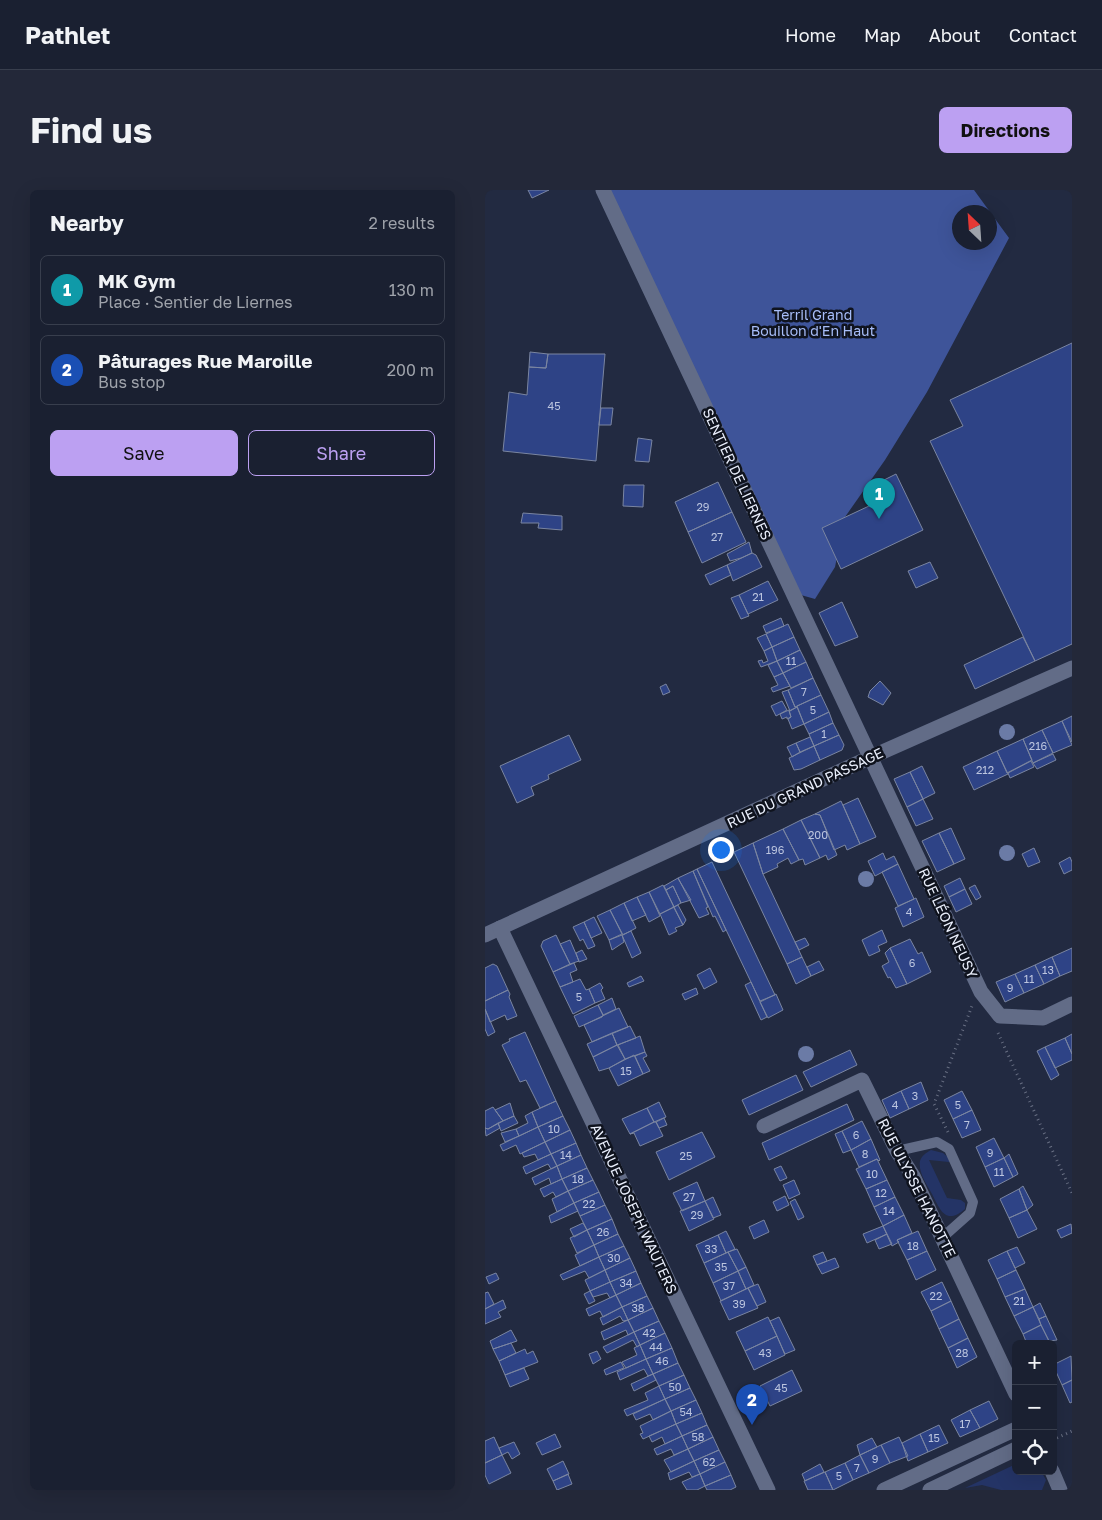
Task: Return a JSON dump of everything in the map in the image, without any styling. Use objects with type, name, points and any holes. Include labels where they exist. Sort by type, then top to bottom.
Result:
[{"type":"street","name":"SENTIER DE LIERNES","points":[[603,190],[871,758]]},
{"type":"street","name":"RUE DU GRAND PASSAGE","points":[[485,935],[1072,668]]},
{"type":"street","name":"RUE LÉON NEUSY","points":[[871,758],[981,992],[1000,1016]]},
{"type":"street","name":"AVENUE JOSEPH WAUTERS","points":[[500,928],[768,1490]]},
{"type":"street","points":[[1000,1016],[1043,1018],[1072,1004]]},
{"type":"street","name":"RUE ULYSSE HANOTTE","points":[[764,1126],[862,1080],[897,1151],[913,1176],[943,1236],[1012,1385]]},
{"type":"street","points":[[884,1490],[1014,1430]]},
{"type":"street","points":[[930,1490],[1012,1452]]},
{"type":"street","points":[[1054,1475],[1060,1490]]},
{"type":"lane","points":[[897,1151],[937,1142],[949,1149],[973,1202],[970,1213],[943,1236]]},
{"type":"path","points":[[949,1149],[951,1138],[934,1104],[972,1004],[981,992]]},
{"type":"path","points":[[1000,1016],[997,1031],[1072,1193]]},
{"type":"path","points":[[1057,1438],[1072,1431]]},
{"type":"shaded area","points":[[931,1150],[943,1153],[949,1158],[949,1162],[929,1160],[947,1198],[961,1200],[965,1203],[965,1209],[953,1216],[944,1214],[941,1210],[920,1170],[920,1161]]},
{"type":"shaded area","points":[[1012,1466],[1012,1475],[1043,1475],[1046,1480],[1042,1490],[1001,1490],[982,1485],[965,1488]]},
{"type":"green space","name":"Terril Grand Bouillon d'En Haut","points":[[603,190],[974,190],[985,205],[952,205],[952,250],[997,250],[997,222],[1009,238],[927,392],[885,460],[845,517],[835,567],[815,599],[794,593]]},
{"type":"building","points":[[528,190],[549,190],[532,198]]},
{"type":"building","points":[[1072,343],[1072,644],[1035,661],[930,441],[963,426],[950,400]]},
{"type":"building","points":[[530,352],[548,354],[546,368],[529,367]]},
{"type":"building","points":[[548,354],[605,354],[596,461],[503,451],[509,392],[527,395],[529,367],[546,368]]},
{"type":"building","points":[[601,408],[613,408],[611,425],[599,425]]},
{"type":"building","points":[[638,438],[652,440],[649,462],[635,461]]},
{"type":"building","points":[[896,474],[923,530],[841,569],[822,528],[884,499],[878,483]]},
{"type":"building","points":[[718,482],[732,512],[688,532],[675,502]]},
{"type":"building","points":[[624,485],[644,485],[643,507],[623,506]]},
{"type":"building","points":[[732,512],[746,542],[702,563],[688,532]]},
{"type":"building","points":[[523,513],[562,516],[562,530],[538,528],[539,523],[521,523]]},
{"type":"building","points":[[749,542],[752,553],[730,561],[727,554]]},
{"type":"building","points":[[752,553],[756,555],[762,567],[733,581],[727,565]]},
{"type":"building","points":[[930,562],[938,578],[916,588],[908,571]]},
{"type":"building","points":[[727,565],[731,575],[710,585],[705,575]]},
{"type":"building","points":[[768,581],[778,600],[748,614],[739,595]]},
{"type":"building","points":[[739,595],[749,616],[741,619],[731,598]]},
{"type":"building","points":[[842,602],[858,637],[835,646],[819,613]]},
{"type":"building","points":[[781,618],[784,626],[766,633],[763,626]]},
{"type":"building","points":[[788,624],[794,637],[772,647],[766,634]]},
{"type":"building","points":[[766,634],[772,647],[764,651],[757,638]]},
{"type":"building","points":[[794,637],[800,650],[777,661],[772,647]]},
{"type":"building","points":[[1023,637],[1035,661],[975,689],[964,665]]},
{"type":"building","points":[[772,647],[777,661],[761,667],[758,661],[762,660],[763,663],[768,661],[764,651]]},
{"type":"building","points":[[800,650],[806,662],[783,673],[777,661]]},
{"type":"building","points":[[777,661],[783,673],[774,677],[768,665]]},
{"type":"building","points":[[806,662],[813,678],[791,688],[783,673]]},
{"type":"building","points":[[783,673],[790,686],[773,692],[771,688],[778,685],[774,677]]},
{"type":"building","points":[[813,678],[821,695],[795,707],[788,690]]},
{"type":"building","points":[[880,681],[891,693],[883,705],[868,697],[870,691]]},
{"type":"building","points":[[666,684],[670,692],[663,695],[660,687]]},
{"type":"building","points":[[788,690],[795,707],[797,707],[790,711],[782,692]]},
{"type":"building","points":[[821,695],[829,712],[804,724],[797,706]]},
{"type":"building","points":[[782,701],[787,710],[776,716],[771,706]]},
{"type":"building","points":[[797,707],[804,724],[792,729],[788,719],[791,717],[789,711]]},
{"type":"building","points":[[789,710],[791,717],[782,719],[780,714]]},
{"type":"building","points":[[829,712],[833,723],[809,734],[804,724]]},
{"type":"building","points":[[1072,716],[1072,742],[1062,721]]},
{"type":"building","points":[[1062,721],[1072,745],[1053,753],[1042,730]]},
{"type":"building","points":[[833,723],[839,735],[814,746],[809,734]]},
{"type":"building","points":[[1042,730],[1053,753],[1033,763],[1023,739]]},
{"type":"building","points":[[569,735],[581,760],[548,775],[549,779],[531,787],[534,795],[517,803],[500,766]]},
{"type":"building","points":[[839,735],[844,745],[842,750],[820,760],[814,746]]},
{"type":"building","points":[[810,737],[814,746],[800,752],[796,743]]},
{"type":"building","points":[[1023,739],[1032,760],[1007,773],[997,751]]},
{"type":"building","points":[[796,743],[800,752],[792,757],[787,747]]},
{"type":"building","points":[[814,746],[820,760],[801,769],[794,770],[789,758]]},
{"type":"building","points":[[997,751],[1008,774],[974,790],[963,767]]},
{"type":"building","points":[[1053,754],[1056,760],[1037,769],[1033,763]]},
{"type":"building","points":[[1031,761],[1034,767],[1010,778],[1008,773]]},
{"type":"building","points":[[922,766],[935,793],[923,799],[910,772]]},
{"type":"building","points":[[910,772],[923,799],[907,807],[894,779]]},
{"type":"building","points":[[858,798],[876,837],[860,844],[843,805]]},
{"type":"building","points":[[923,799],[933,819],[916,826],[907,807]]},
{"type":"building","points":[[841,801],[860,844],[847,850],[845,845],[834,850],[820,815],[815,814]]},
{"type":"building","points":[[815,814],[820,815],[837,855],[828,860],[826,855],[820,858],[801,820]]},
{"type":"building","points":[[801,820],[820,858],[805,865],[803,859],[799,860],[783,829]]},
{"type":"building","points":[[951,828],[965,859],[954,864],[939,833]]},
{"type":"building","points":[[783,829],[799,860],[791,864],[788,858],[777,864],[778,867],[763,874],[753,843]]},
{"type":"building","points":[[939,833],[954,864],[937,872],[922,841]]},
{"type":"building","points":[[753,843],[763,874],[802,957],[787,964],[734,852]]},
{"type":"building","points":[[1034,848],[1040,862],[1028,867],[1022,854]]},
{"type":"building","points":[[883,853],[886,860],[894,856],[898,864],[875,876],[868,861]]},
{"type":"building","points":[[1070,857],[1072,870],[1064,874],[1059,863]]},
{"type":"building","points":[[712,862],[775,995],[760,1001],[697,869]]},
{"type":"building","points":[[898,864],[914,899],[898,906],[882,872]]},
{"type":"building","points":[[697,869],[726,930],[723,932],[715,916],[713,917],[693,871]]},
{"type":"building","points":[[693,871],[708,907],[706,908],[709,914],[699,918],[678,878]]},
{"type":"building","points":[[678,878],[691,900],[681,903],[673,886],[666,890],[664,886]]},
{"type":"building","points":[[960,878],[965,889],[949,897],[944,886]]},
{"type":"building","points":[[663,885],[674,907],[660,914],[649,892]]},
{"type":"building","points":[[975,885],[981,897],[976,900],[969,888]]},
{"type":"building","points":[[673,886],[681,903],[674,907],[666,890]]},
{"type":"building","points":[[965,889],[972,904],[956,912],[949,897]]},
{"type":"building","points":[[649,892],[660,916],[649,922],[637,897]]},
{"type":"building","points":[[637,897],[646,915],[632,921],[624,903]]},
{"type":"building","points":[[916,898],[924,917],[903,927],[895,908]]},
{"type":"building","points":[[624,903],[636,928],[623,935],[610,910]]},
{"type":"building","points":[[678,905],[686,920],[683,925],[674,907]]},
{"type":"building","points":[[674,907],[683,925],[675,928],[677,931],[669,935],[660,914]]},
{"type":"building","points":[[610,910],[622,934],[609,940],[597,916]]},
{"type":"building","points":[[594,917],[602,933],[591,938],[584,922]]},
{"type":"building","points":[[584,922],[595,946],[588,949],[583,939],[580,941],[573,927]]},
{"type":"building","points":[[882,930],[887,942],[878,946],[880,951],[869,956],[862,940]]},
{"type":"building","points":[[631,931],[641,953],[632,958],[622,935]]},
{"type":"building","points":[[556,935],[570,964],[553,972],[541,946],[543,941]]},
{"type":"building","points":[[622,935],[624,942],[612,950],[609,940]]},
{"type":"building","points":[[805,938],[809,945],[799,950],[795,942]]},
{"type":"building","points":[[910,939],[918,954],[922,952],[931,972],[907,984],[890,948]]},
{"type":"building","points":[[570,940],[579,961],[570,964],[560,944]]},
{"type":"building","points":[[890,948],[907,984],[896,988],[882,966],[889,962],[885,953]]},
{"type":"building","points":[[1072,948],[1072,971],[1060,976],[1052,957]]},
{"type":"building","points":[[582,950],[587,959],[579,962],[576,953]]},
{"type":"building","points":[[802,957],[811,976],[796,984],[787,964]]},
{"type":"building","points":[[1052,957],[1060,976],[1044,984],[1035,965]]},
{"type":"building","points":[[819,961],[824,970],[811,976],[807,967]]},
{"type":"building","points":[[574,963],[577,970],[570,973],[573,982],[560,987],[553,972]]},
{"type":"building","points":[[493,964],[497,966],[508,990],[485,1001],[485,968]]},
{"type":"building","points":[[1035,965],[1044,984],[1024,993],[1015,974]]},
{"type":"building","points":[[710,968],[717,982],[704,989],[697,975]]},
{"type":"building","points":[[1015,974],[1024,993],[1005,1002],[996,982]]},
{"type":"building","points":[[641,976],[644,981],[629,987],[627,983]]},
{"type":"building","points":[[580,979],[586,990],[589,989],[595,1003],[573,1014],[560,987]]},
{"type":"building","points":[[751,982],[767,1017],[761,1020],[745,985]]},
{"type":"building","points":[[600,983],[605,999],[595,1003],[589,989]]},
{"type":"building","points":[[696,988],[698,994],[685,1000],[682,994]]},
{"type":"building","points":[[508,990],[517,1016],[507,1020],[505,1015],[490,1022],[485,1009],[485,1001]]},
{"type":"building","points":[[776,994],[783,1010],[768,1018],[760,1002]]},
{"type":"building","points":[[612,998],[616,1009],[603,1015],[598,1005]]},
{"type":"building","points":[[598,1005],[603,1015],[602,1017],[579,1027],[574,1016]]},
{"type":"building","points":[[619,1008],[628,1027],[592,1042],[584,1025]]},
{"type":"building","points":[[485,1009],[495,1032],[488,1036],[485,1029]]},
{"type":"building","points":[[630,1026],[636,1038],[617,1045],[612,1033]]},
{"type":"building","points":[[525,1032],[556,1101],[540,1108],[526,1080],[520,1082],[502,1045],[510,1041],[509,1039]]},
{"type":"building","points":[[612,1033],[617,1045],[593,1057],[587,1044]]},
{"type":"building","points":[[1072,1034],[1072,1054],[1065,1038]]},
{"type":"building","points":[[640,1036],[645,1052],[625,1059],[618,1045]]},
{"type":"building","points":[[1065,1038],[1072,1054],[1072,1060],[1055,1068],[1045,1047]]},
{"type":"building","points":[[617,1045],[625,1059],[599,1071],[593,1057]]},
{"type":"building","points":[[1045,1047],[1059,1075],[1051,1080],[1037,1051]]},
{"type":"building","points":[[850,1050],[857,1065],[811,1087],[803,1072]]},
{"type":"building","points":[[645,1052],[647,1056],[643,1058],[650,1071],[643,1074],[635,1056]]},
{"type":"building","points":[[634,1055],[643,1074],[618,1086],[609,1068]]},
{"type":"building","points":[[796,1075],[803,1090],[749,1115],[742,1100]]},
{"type":"building","points":[[921,1082],[928,1100],[909,1109],[901,1091]]},
{"type":"building","points":[[901,1091],[909,1109],[890,1118],[882,1100]]},
{"type":"building","points":[[962,1091],[972,1110],[953,1119],[944,1100]]},
{"type":"building","points":[[556,1101],[563,1116],[538,1127],[532,1112]]},
{"type":"building","points":[[659,1102],[666,1117],[654,1122],[647,1108]]},
{"type":"building","points":[[510,1103],[514,1116],[503,1121],[495,1110]]},
{"type":"building","points":[[847,1104],[854,1120],[769,1160],[762,1143]]},
{"type":"building","points":[[493,1107],[503,1121],[488,1129],[485,1128],[485,1111]]},
{"type":"building","points":[[647,1108],[654,1122],[630,1134],[622,1119]]},
{"type":"building","points":[[972,1110],[981,1130],[962,1138],[953,1119]]},
{"type":"building","points":[[532,1112],[538,1127],[519,1136],[516,1129],[528,1123],[525,1116]]},
{"type":"building","points":[[514,1116],[518,1123],[501,1131],[498,1123]]},
{"type":"building","points":[[563,1116],[570,1130],[545,1142],[538,1127]]},
{"type":"building","points":[[664,1118],[667,1125],[659,1128],[656,1122]]},
{"type":"building","points":[[862,1121],[871,1139],[851,1150],[842,1131]]},
{"type":"building","points":[[656,1122],[663,1136],[640,1146],[634,1133],[630,1134]]},
{"type":"building","points":[[498,1123],[500,1128],[486,1136],[485,1128],[488,1129]]},
{"type":"building","points":[[538,1127],[545,1142],[520,1154],[516,1145],[503,1151],[500,1145]]},
{"type":"building","points":[[516,1129],[519,1136],[505,1142],[501,1133]]},
{"type":"building","points":[[570,1130],[576,1143],[551,1154],[545,1142]]},
{"type":"building","points":[[842,1131],[851,1150],[843,1153],[835,1134]]},
{"type":"building","points":[[702,1132],[715,1157],[669,1180],[656,1152]]},
{"type":"building","points":[[994,1138],[1004,1158],[985,1167],[976,1147]]},
{"type":"building","points":[[871,1139],[880,1160],[877,1159],[859,1167],[851,1150]]},
{"type":"building","points":[[545,1142],[551,1154],[538,1160],[535,1154],[524,1157],[522,1153]]},
{"type":"building","points":[[576,1143],[581,1155],[557,1166],[551,1154]]},
{"type":"building","points":[[551,1154],[557,1166],[551,1169],[548,1164],[526,1174],[523,1167]]},
{"type":"building","points":[[1009,1154],[1018,1174],[1013,1177],[1004,1158]]},
{"type":"building","points":[[581,1155],[587,1168],[562,1179],[557,1166]]},
{"type":"building","points":[[1004,1158],[1013,1177],[994,1187],[985,1167]]},
{"type":"building","points":[[877,1159],[887,1180],[866,1189],[856,1169]]},
{"type":"building","points":[[557,1166],[562,1179],[551,1184],[549,1178],[535,1185],[532,1178]]},
{"type":"building","points":[[781,1166],[787,1178],[780,1181],[774,1169]]},
{"type":"building","points":[[587,1168],[593,1180],[568,1191],[562,1179]]},
{"type":"building","points":[[562,1179],[568,1191],[556,1197],[553,1192],[544,1197],[540,1189]]},
{"type":"building","points":[[593,1180],[599,1192],[574,1203],[568,1191]]},
{"type":"building","points":[[794,1180],[800,1194],[789,1199],[783,1185]]},
{"type":"building","points":[[887,1180],[895,1197],[874,1207],[866,1189]]},
{"type":"building","points":[[697,1182],[705,1201],[682,1211],[673,1193]]},
{"type":"building","points":[[1023,1186],[1033,1205],[1027,1210],[1019,1189]]},
{"type":"building","points":[[1019,1189],[1027,1210],[1009,1218],[1000,1199]]},
{"type":"building","points":[[568,1191],[574,1203],[557,1212],[552,1199]]},
{"type":"building","points":[[599,1192],[605,1205],[580,1216],[574,1203]]},
{"type":"building","points":[[785,1196],[789,1205],[777,1211],[773,1202]]},
{"type":"building","points":[[713,1197],[721,1215],[713,1218],[705,1201]]},
{"type":"building","points":[[895,1197],[904,1215],[883,1226],[874,1207]]},
{"type":"building","points":[[795,1199],[804,1217],[798,1220],[790,1202]]},
{"type":"building","points":[[705,1201],[714,1219],[689,1231],[680,1211]]},
{"type":"building","points":[[574,1203],[578,1211],[551,1223],[549,1216]]},
{"type":"building","points":[[605,1205],[612,1219],[587,1230],[580,1216]]},
{"type":"building","points":[[1027,1210],[1037,1229],[1018,1238],[1009,1218]]},
{"type":"building","points":[[904,1215],[912,1233],[897,1240],[899,1242],[892,1246],[883,1226]]},
{"type":"building","points":[[612,1219],[618,1234],[594,1245],[587,1230]]},
{"type":"building","points":[[764,1220],[769,1232],[754,1239],[749,1227]]},
{"type":"building","points":[[583,1223],[587,1230],[574,1237],[570,1229]]},
{"type":"building","points":[[1071,1224],[1072,1233],[1061,1238],[1057,1230]]},
{"type":"building","points":[[883,1226],[887,1234],[867,1243],[863,1234]]},
{"type":"building","points":[[587,1230],[594,1245],[577,1253],[570,1238]]},
{"type":"building","points":[[726,1231],[735,1249],[726,1253],[718,1235]]},
{"type":"building","points":[[918,1231],[927,1251],[907,1260],[897,1240]]},
{"type":"building","points":[[618,1234],[624,1246],[599,1257],[594,1245]]},
{"type":"building","points":[[887,1234],[892,1244],[879,1249],[875,1240]]},
{"type":"building","points":[[718,1235],[726,1253],[704,1263],[696,1245]]},
{"type":"building","points":[[594,1245],[599,1257],[580,1266],[575,1255]]},
{"type":"building","points":[[624,1246],[630,1258],[605,1270],[599,1257]]},
{"type":"building","points":[[1017,1247],[1025,1263],[1015,1268],[1007,1251]]},
{"type":"building","points":[[737,1249],[746,1267],[738,1271],[728,1252]]},
{"type":"building","points":[[927,1251],[936,1270],[916,1280],[907,1260]]},
{"type":"building","points":[[1007,1251],[1016,1270],[997,1279],[988,1260]]},
{"type":"building","points":[[728,1252],[738,1271],[713,1283],[704,1263]]},
{"type":"building","points":[[823,1252],[827,1261],[817,1265],[813,1256]]},
{"type":"building","points":[[599,1257],[605,1270],[589,1278],[585,1271],[563,1280],[560,1275]]},
{"type":"building","points":[[630,1258],[636,1271],[610,1282],[605,1270]]},
{"type":"building","points":[[835,1258],[839,1267],[822,1274],[817,1265]]},
{"type":"building","points":[[746,1267],[754,1285],[746,1289],[738,1271]]},
{"type":"building","points":[[605,1270],[610,1282],[590,1291],[585,1280]]},
{"type":"building","points":[[1016,1270],[1025,1289],[1005,1297],[997,1279]]},
{"type":"building","points":[[636,1271],[641,1283],[616,1295],[610,1282]]},
{"type":"building","points":[[738,1271],[746,1289],[721,1301],[713,1283]]},
{"type":"building","points":[[496,1273],[499,1279],[489,1284],[486,1277]]},
{"type":"building","points":[[610,1282],[616,1295],[610,1298],[607,1293],[593,1297],[590,1291]]},
{"type":"building","points":[[942,1282],[951,1301],[931,1311],[921,1292]]},
{"type":"building","points":[[641,1283],[647,1296],[622,1307],[616,1295]]},
{"type":"building","points":[[758,1284],[766,1302],[757,1306],[748,1288]]},
{"type":"building","points":[[748,1288],[758,1308],[729,1320],[720,1301]]},
{"type":"building","points":[[1025,1289],[1033,1307],[1014,1316],[1005,1297]]},
{"type":"building","points":[[590,1291],[595,1301],[589,1304],[584,1294]]},
{"type":"building","points":[[488,1292],[494,1304],[485,1309],[485,1293]]},
{"type":"building","points":[[616,1295],[622,1307],[603,1317],[600,1311],[589,1316],[586,1309]]},
{"type":"building","points":[[647,1296],[653,1308],[628,1320],[622,1307]]},
{"type":"building","points":[[503,1300],[506,1308],[498,1312],[501,1317],[485,1324],[485,1309]]},
{"type":"building","points":[[951,1301],[959,1319],[939,1329],[931,1311]]},
{"type":"building","points":[[1040,1303],[1046,1316],[1039,1319],[1033,1307]]},
{"type":"building","points":[[622,1307],[628,1320],[623,1321],[620,1316],[603,1325],[600,1318]]},
{"type":"building","points":[[1033,1307],[1041,1325],[1023,1334],[1014,1316]]},
{"type":"building","points":[[653,1308],[659,1321],[634,1332],[628,1320]]},
{"type":"building","points":[[1046,1316],[1057,1340],[1048,1340],[1039,1319]]},
{"type":"building","points":[[768,1317],[777,1336],[745,1351],[736,1332]]},
{"type":"building","points":[[779,1317],[795,1350],[785,1354],[770,1321]]},
{"type":"building","points":[[959,1319],[968,1338],[948,1348],[939,1329]]},
{"type":"building","points":[[628,1320],[634,1332],[628,1335],[626,1330],[604,1340],[601,1332]]},
{"type":"building","points":[[659,1321],[665,1333],[640,1345],[634,1332]]},
{"type":"building","points":[[1041,1325],[1048,1340],[1025,1340],[1023,1334]]},
{"type":"building","points":[[511,1330],[517,1341],[493,1349],[490,1341]]},
{"type":"building","points":[[634,1332],[640,1345],[637,1347],[633,1340],[607,1353],[603,1347]]},
{"type":"building","points":[[665,1333],[672,1348],[646,1359],[640,1345]]},
{"type":"building","points":[[777,1336],[785,1355],[754,1370],[745,1351]]},
{"type":"building","points":[[968,1338],[977,1357],[957,1368],[948,1348]]},
{"type":"building","points":[[511,1343],[516,1353],[499,1361],[493,1349]]},
{"type":"building","points":[[640,1345],[646,1359],[626,1368],[622,1362],[637,1355],[634,1348]]},
{"type":"building","points":[[672,1348],[678,1363],[653,1374],[646,1359]]},
{"type":"building","points":[[525,1349],[527,1354],[533,1351],[538,1362],[505,1375],[499,1361]]},
{"type":"building","points":[[597,1351],[601,1359],[593,1364],[589,1354]]},
{"type":"building","points":[[1071,1356],[1072,1380],[1062,1385],[1057,1374],[1057,1363]]},
{"type":"building","points":[[646,1359],[653,1374],[648,1376],[644,1369],[620,1380],[617,1372]]},
{"type":"building","points":[[621,1362],[624,1368],[606,1375],[604,1370]]},
{"type":"building","points":[[678,1363],[684,1375],[659,1386],[653,1374]]},
{"type":"building","points":[[524,1368],[529,1379],[510,1387],[505,1375]]},
{"type":"building","points":[[792,1370],[802,1391],[770,1406],[760,1386]]},
{"type":"building","points":[[653,1374],[656,1380],[634,1391],[631,1384]]},
{"type":"building","points":[[684,1375],[690,1388],[665,1399],[659,1386]]},
{"type":"building","points":[[1072,1380],[1072,1402],[1070,1403],[1062,1385]]},
{"type":"building","points":[[659,1386],[665,1399],[627,1416],[624,1410],[648,1400],[645,1393]]},
{"type":"building","points":[[690,1388],[696,1400],[671,1411],[665,1399]]},
{"type":"building","points":[[665,1399],[671,1411],[653,1420],[650,1414],[636,1420],[633,1414]]},
{"type":"building","points":[[696,1400],[702,1413],[676,1424],[671,1411]]},
{"type":"building","points":[[989,1401],[998,1419],[980,1428],[970,1410]]},
{"type":"building","points":[[970,1410],[980,1428],[960,1437],[951,1420]]},
{"type":"building","points":[[671,1411],[676,1424],[643,1439],[640,1434],[643,1433],[640,1426]]},
{"type":"building","points":[[702,1413],[707,1425],[682,1436],[676,1424]]},
{"type":"building","points":[[676,1424],[682,1436],[665,1444],[662,1437],[652,1442],[649,1436]]},
{"type":"building","points":[[707,1425],[713,1437],[688,1449],[682,1436]]},
{"type":"building","points":[[939,1425],[948,1443],[928,1452],[920,1434]]},
{"type":"building","points":[[555,1434],[561,1447],[542,1455],[536,1443]]},
{"type":"building","points":[[920,1434],[928,1452],[908,1461],[902,1443]]},
{"type":"building","points":[[682,1436],[688,1449],[674,1455],[671,1449],[657,1455],[654,1449]]},
{"type":"building","points":[[494,1437],[502,1455],[485,1463],[485,1441]]},
{"type":"building","points":[[713,1437],[719,1450],[694,1461],[688,1449]]},
{"type":"building","points":[[899,1437],[908,1456],[890,1463],[881,1445]]},
{"type":"building","points":[[872,1438],[877,1447],[860,1455],[857,1445]]},
{"type":"building","points":[[514,1442],[520,1454],[512,1459],[508,1452],[502,1455],[499,1448]]},
{"type":"building","points":[[881,1445],[890,1463],[869,1473],[860,1455]]},
{"type":"building","points":[[688,1449],[694,1461],[671,1472],[664,1460]]},
{"type":"building","points":[[719,1450],[725,1462],[700,1474],[694,1461]]},
{"type":"building","points":[[502,1455],[511,1473],[489,1484],[485,1475],[485,1463]]},
{"type":"building","points":[[860,1455],[869,1473],[853,1480],[845,1463]]},
{"type":"building","points":[[563,1461],[569,1474],[553,1481],[547,1469]]},
{"type":"building","points":[[694,1461],[700,1474],[692,1477],[689,1472],[670,1480],[668,1473]]},
{"type":"building","points":[[725,1462],[731,1475],[705,1486],[700,1474]]},
{"type":"building","points":[[845,1463],[853,1480],[833,1490],[825,1472]]},
{"type":"building","points":[[820,1464],[824,1472],[805,1481],[802,1474]]},
{"type":"building","points":[[825,1472],[833,1490],[808,1490],[804,1481]]},
{"type":"building","points":[[568,1474],[572,1484],[557,1490],[553,1481]]},
{"type":"building","points":[[700,1474],[705,1486],[697,1490],[687,1490],[682,1482]]},
{"type":"building","points":[[731,1475],[736,1487],[730,1490],[707,1490],[705,1486]]},
{"type":"place","name":"MK Gym","points":[[879,519]]},
{"type":"place","name":"Pâturages Rue Maroille","points":[[752,1425]]}]
